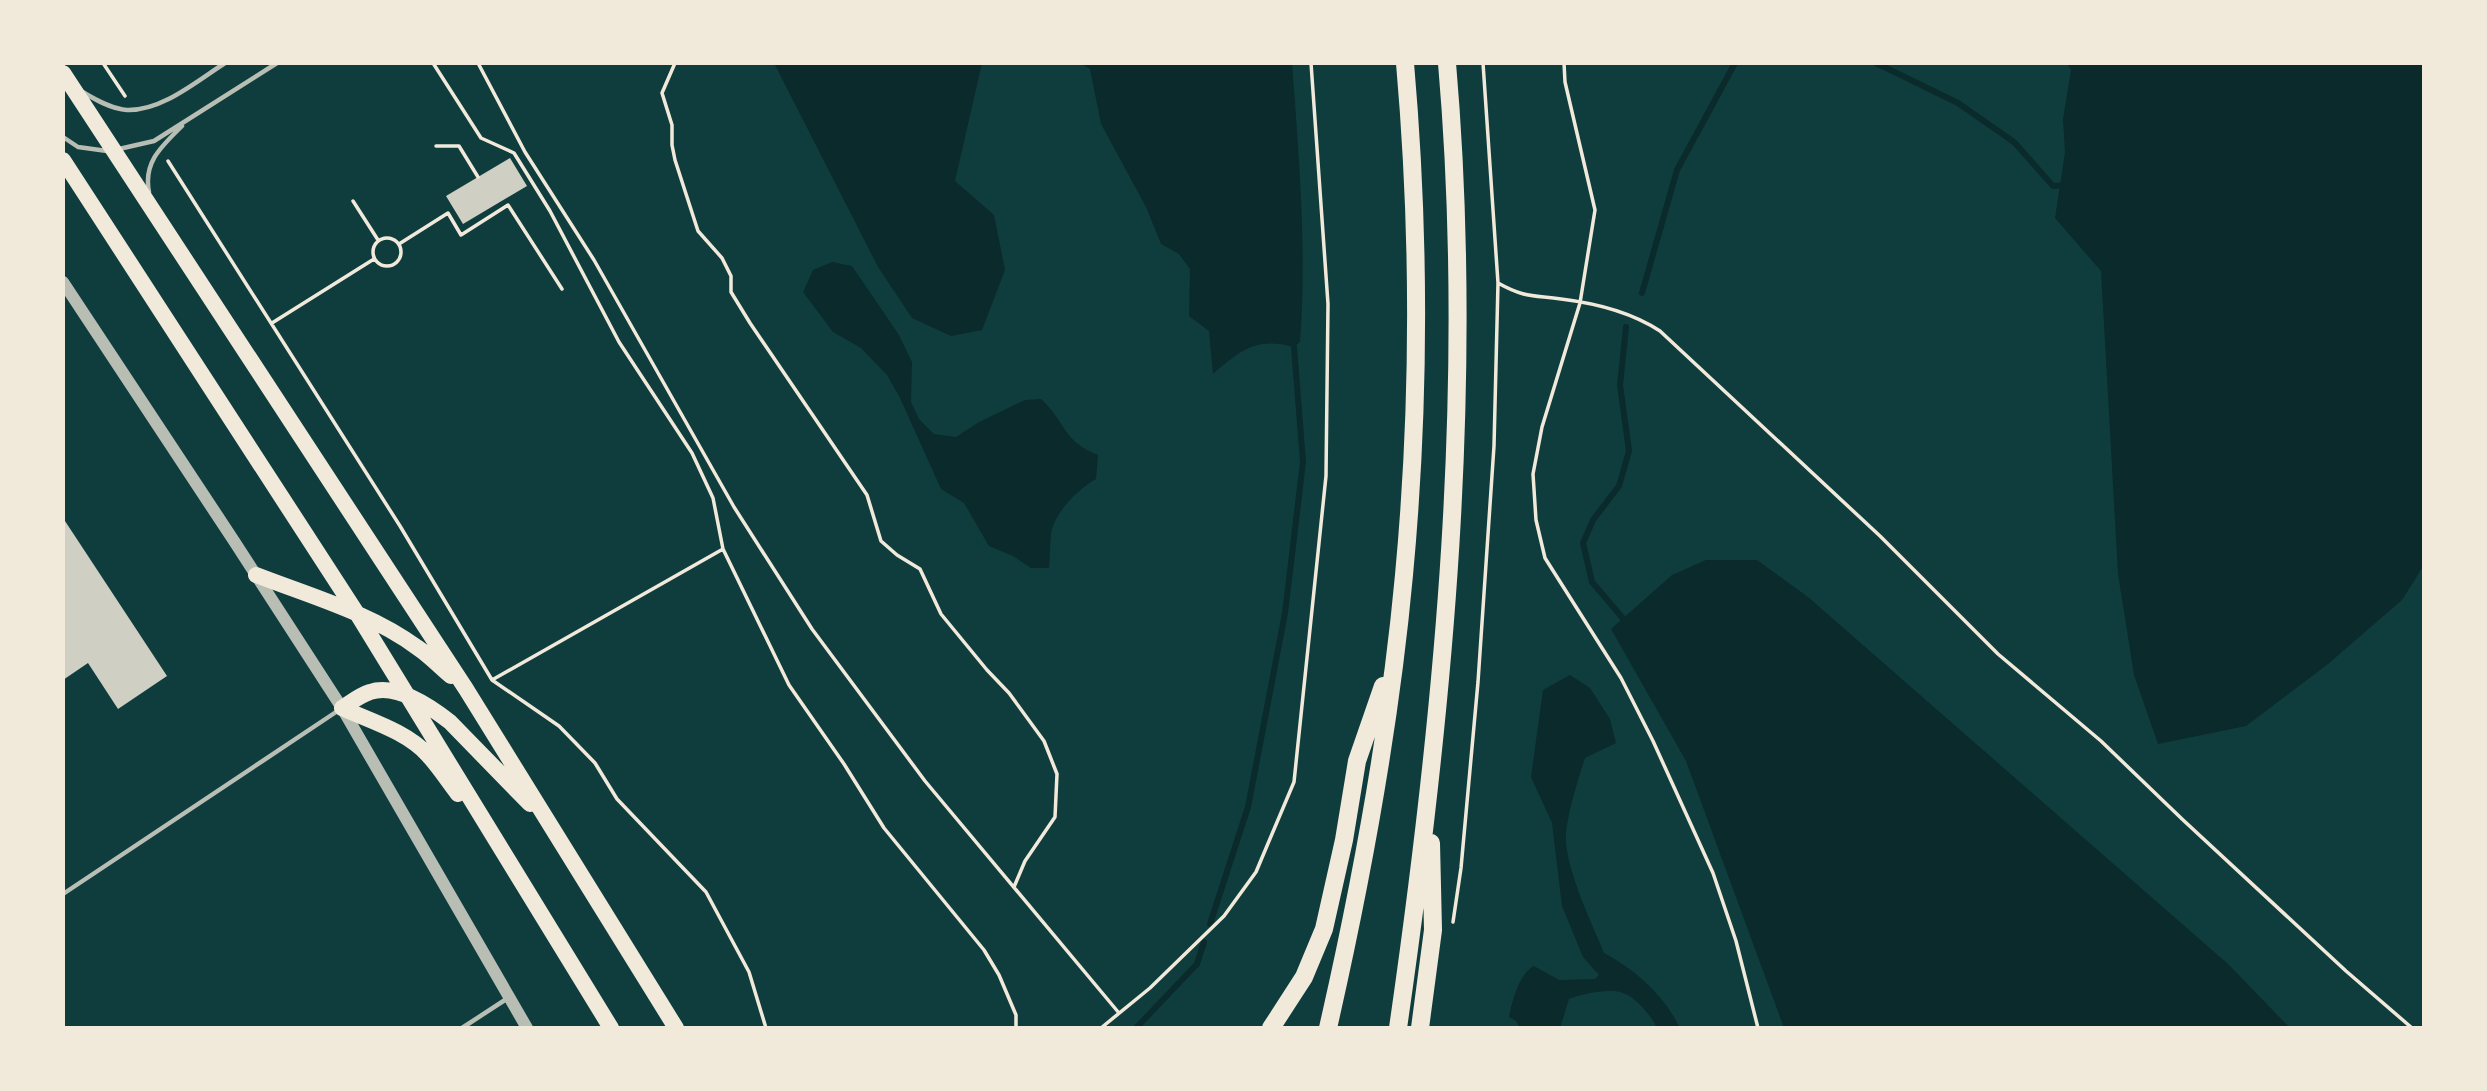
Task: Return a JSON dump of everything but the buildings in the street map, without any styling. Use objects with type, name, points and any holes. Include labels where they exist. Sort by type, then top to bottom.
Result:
[{"type":"highway","points":[[1328,1028],[1362,867],[1385,728],[1410,501],[1417,347],[1415,205],[1405,63]]},
{"type":"highway","points":[[1398,1028],[1429,778],[1447,587],[1458,370],[1457,228],[1447,63]]},
{"type":"highway","points":[[1271,1028],[1304,977],[1324,929],[1341,854],[1357,761],[1395,653]]},
{"type":"highway","points":[[1420,1028],[1433,930],[1429,778]]},
{"type":"main road","points":[[66,79],[466,689],[676,1028]]},
{"type":"main road","points":[[63,160],[358,615],[611,1028]]},
{"type":"main road","points":[[256,575],[358,615],[393,632],[419,648],[466,689]]},
{"type":"main road","points":[[342,708],[370,692],[388,691],[408,697],[438,713],[462,733],[555,830]]},
{"type":"main road","points":[[342,708],[406,737],[418,746],[428,755],[503,851]]},
{"type":"street","points":[[63,282],[342,708],[527,1028]]},
{"type":"lane","points":[[66,79],[106,104],[120,109],[133,109],[164,100],[225,63]]},
{"type":"lane","points":[[63,137],[78,147],[97,151],[113,151],[154,141],[277,63]]},
{"type":"lane","points":[[156,217],[147,182],[150,162],[190,118]]},
{"type":"lane","points":[[63,894],[342,708]]},
{"type":"lane","points":[[462,1028],[508,998]]},
{"type":"path","points":[[103,63],[133,109]]},
{"type":"path","points":[[433,63],[481,138],[514,153],[550,211],[619,342],[692,453],[713,498],[723,550],[789,685],[884,828],[984,950],[999,975],[1016,1015],[1016,1028]]},
{"type":"path","points":[[478,63],[525,152],[594,260],[734,507],[812,629],[925,781],[1119,1013]]},
{"type":"path","points":[[675,63],[662,93],[672,125],[671,145],[698,231],[722,258],[731,276],[731,292],[806,408],[867,495],[881,541],[920,569],[941,614],[1009,693],[1044,741],[1058,774],[1055,817],[1025,861],[1014,887]]},
{"type":"path","points":[[1101,1028],[1150,988],[1224,916],[1256,872],[1294,782],[1326,476],[1328,304],[1311,63]]},
{"type":"path","points":[[1452,935],[1461,868],[1478,682],[1494,446],[1498,283],[1483,63]]},
{"type":"path","points":[[1564,63],[1564,82],[1595,210],[1580,303],[1542,427],[1532,474],[1536,520],[1545,558],[1621,678],[1713,873],[1736,941],[1758,1028]]},
{"type":"path","points":[[436,146],[459,146],[478,177]]},
{"type":"path","points":[[159,149],[400,526],[492,680],[559,726],[595,763],[617,799],[706,892],[749,972],[766,1028]]},
{"type":"path","points":[[353,201],[378,240]]},
{"type":"path","points":[[495,205],[498,211]]},
{"type":"path","points":[[399,244],[447,213],[461,235],[508,205],[562,289]]},
{"type":"path","points":[[392,238],[399,244],[401,254],[392,265],[383,266],[374,259],[373,247],[378,240],[392,238]]},
{"type":"path","points":[[272,323],[374,259]]},
{"type":"path","points":[[1498,283],[1518,294],[1617,311],[1645,321],[1660,331],[1881,536],[1998,654],[2101,741],[2375,998],[2412,1028]]},
{"type":"path","points":[[492,680],[723,550]]},
{"type":"water","points":[[774,63],[982,63],[955,181],[994,215],[1005,270],[982,330],[951,336],[912,318],[878,267]]},
{"type":"water","points":[[1080,63],[1292,63],[1303,272],[1300,342],[1294,347],[1269,344],[1250,348],[1232,358],[1213,374],[1209,331],[1189,316],[1190,269],[1179,254],[1161,244],[1146,207],[1101,124],[1090,69]]},
{"type":"water","points":[[2067,63],[2424,63],[2424,565],[2402,600],[2328,664],[2246,726],[2158,744],[2134,675],[2118,574],[2101,271],[2055,218],[2065,152],[2063,119],[2071,70]]},
{"type":"water","points":[[832,262],[852,266],[899,335],[912,362],[911,402],[919,419],[934,434],[956,437],[979,422],[1025,400],[1041,399],[1077,444],[1098,455],[1096,479],[1068,502],[1053,526],[1049,568],[1031,568],[1013,556],[989,546],[964,503],[941,489],[887,375],[861,348],[833,332],[803,292],[813,270]]},
{"type":"water","points":[[1706,560],[1757,560],[1808,597],[2228,964],[2290,1028],[1784,1028],[1686,761],[1611,629],[1672,575]]},
{"type":"water","points":[[1570,675],[1590,688],[1610,719],[1616,743],[1585,758],[1567,825],[1566,844],[1572,872],[1604,953],[1648,984],[1666,1005],[1680,1028],[1657,1028],[1638,1003],[1623,993],[1611,991],[1569,999],[1560,1028],[1520,1028],[1516,1021],[1509,1017],[1520,981],[1534,966],[1559,980],[1595,979],[1599,975],[1583,957],[1562,906],[1552,823],[1531,777],[1543,690]]},
{"type":"waterway","points":[[1642,293],[1677,170],[1735,63]]},
{"type":"waterway","points":[[1876,63],[1958,103],[2014,142],[2053,186],[2067,185]]},
{"type":"waterway","points":[[1626,327],[1620,385],[1629,451],[1619,486],[1593,520],[1583,543],[1592,582],[1626,622]]},
{"type":"waterway","points":[[1210,924],[1248,807],[1285,613],[1303,462],[1292,339]]},
{"type":"waterway","points":[[1136,1028],[1197,964],[1204,942]]}]
